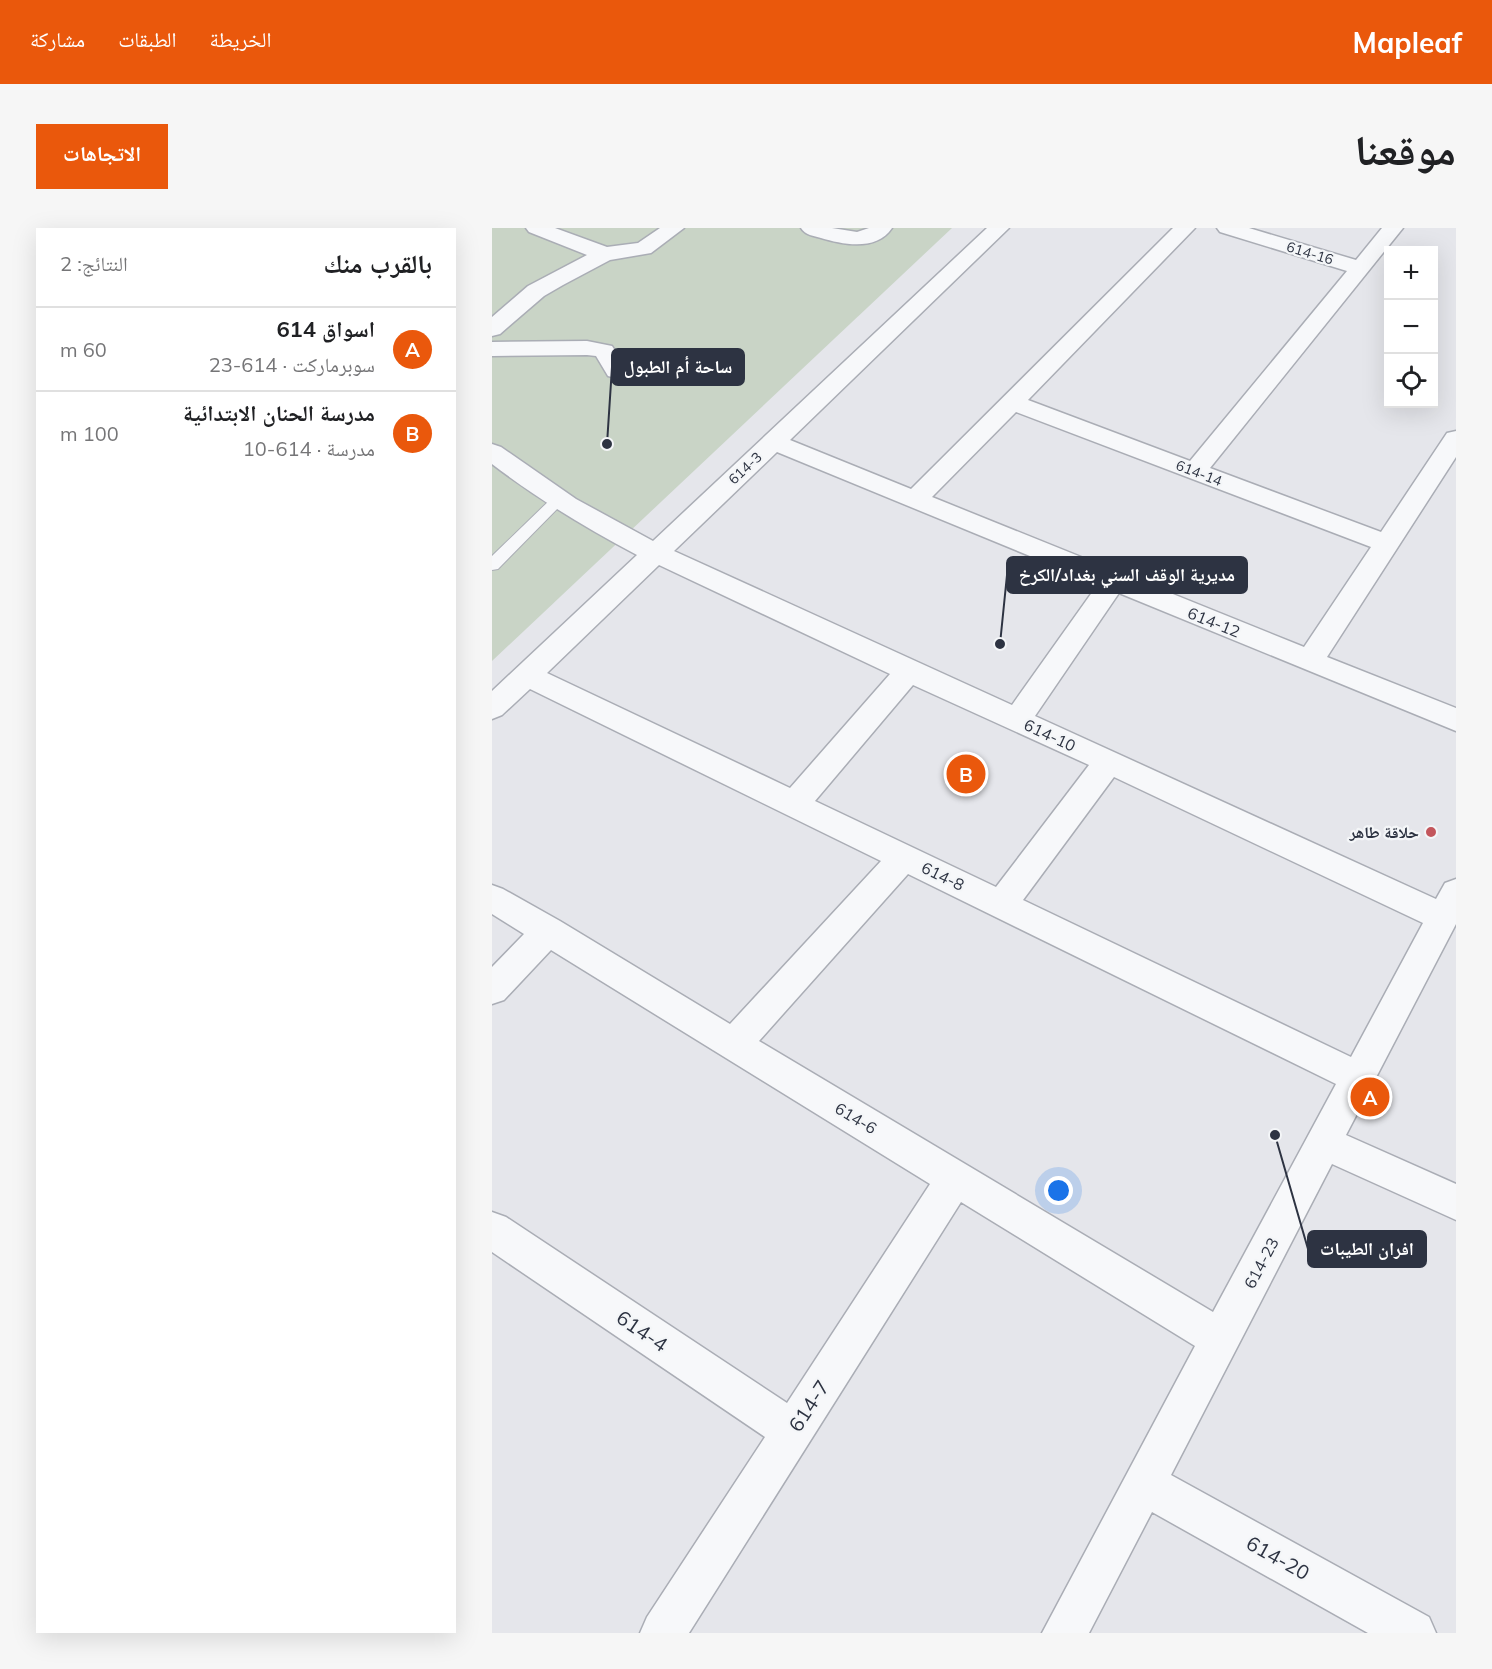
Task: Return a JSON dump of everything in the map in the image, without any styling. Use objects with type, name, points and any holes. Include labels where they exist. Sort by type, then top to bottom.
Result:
[{"type":"street","points":[[536,228],[605,255]]},
{"type":"street","points":[[492,329],[537,291],[605,255],[644,249],[674,228]]},
{"type":"street","points":[[811,228],[846,238],[862,238],[882,228]]},
{"type":"street","name":"614-3","points":[[492,708],[999,228]]},
{"type":"street","points":[[915,500],[1185,228]]},
{"type":"street","name":"614-16","points":[[1227,228],[1359,268]]},
{"type":"street","points":[[1195,471],[1393,228]]},
{"type":"street","points":[[492,349],[587,348],[604,351],[616,371]]},
{"type":"street","name":"614-14","points":[[1012,402],[1387,544]]},
{"type":"street","points":[[1310,661],[1456,438]]},
{"type":"street","name":"614-12","points":[[773,442],[1456,720]]},
{"type":"street","name":"614-10","points":[[492,452],[558,500],[657,552],[908,672],[1108,762],[1449,905]]},
{"type":"street","points":[[1017,720],[1114,581]]},
{"type":"street","points":[[794,804],[908,672]]},
{"type":"street","name":"614-8","points":[[527,675],[1358,1077]]},
{"type":"street","points":[[1001,904],[1108,762]]},
{"type":"street","points":[[734,1044],[904,857]]},
{"type":"street","name":"614-6","points":[[492,898],[1220,1339]]},
{"type":"street","name":"614-23","points":[[1065,1633],[1449,905]]},
{"type":"street","points":[[492,990],[548,931]]},
{"type":"street","points":[[1324,1143],[1456,1202]]},
{"type":"street","name":"614-7","points":[[663,1633],[955,1178]]},
{"type":"street","name":"614-4","points":[[492,1230],[792,1431]]},
{"type":"street","name":"614-20","points":[[1144,1484],[1413,1633]]},
{"type":"lane","points":[[492,565],[558,500]]},
{"type":"green space","points":[[492,228],[952,228],[492,661]]},
{"type":"place","name":"ساحة أم الطبول","points":[[607,444]]},
{"type":"place","name":"مديرية الوقف السني بغداد/الكرخ","points":[[1000,644]]},
{"type":"place","name":"مدرسة الحنان الابتدائية","points":[[966,774]]},
{"type":"place","name":"حلاقة طاهر","points":[[1431,832]]},
{"type":"place","name":"اسواق 614","points":[[1370,1097]]},
{"type":"place","name":"افران الطيبات","points":[[1275,1135]]}]
